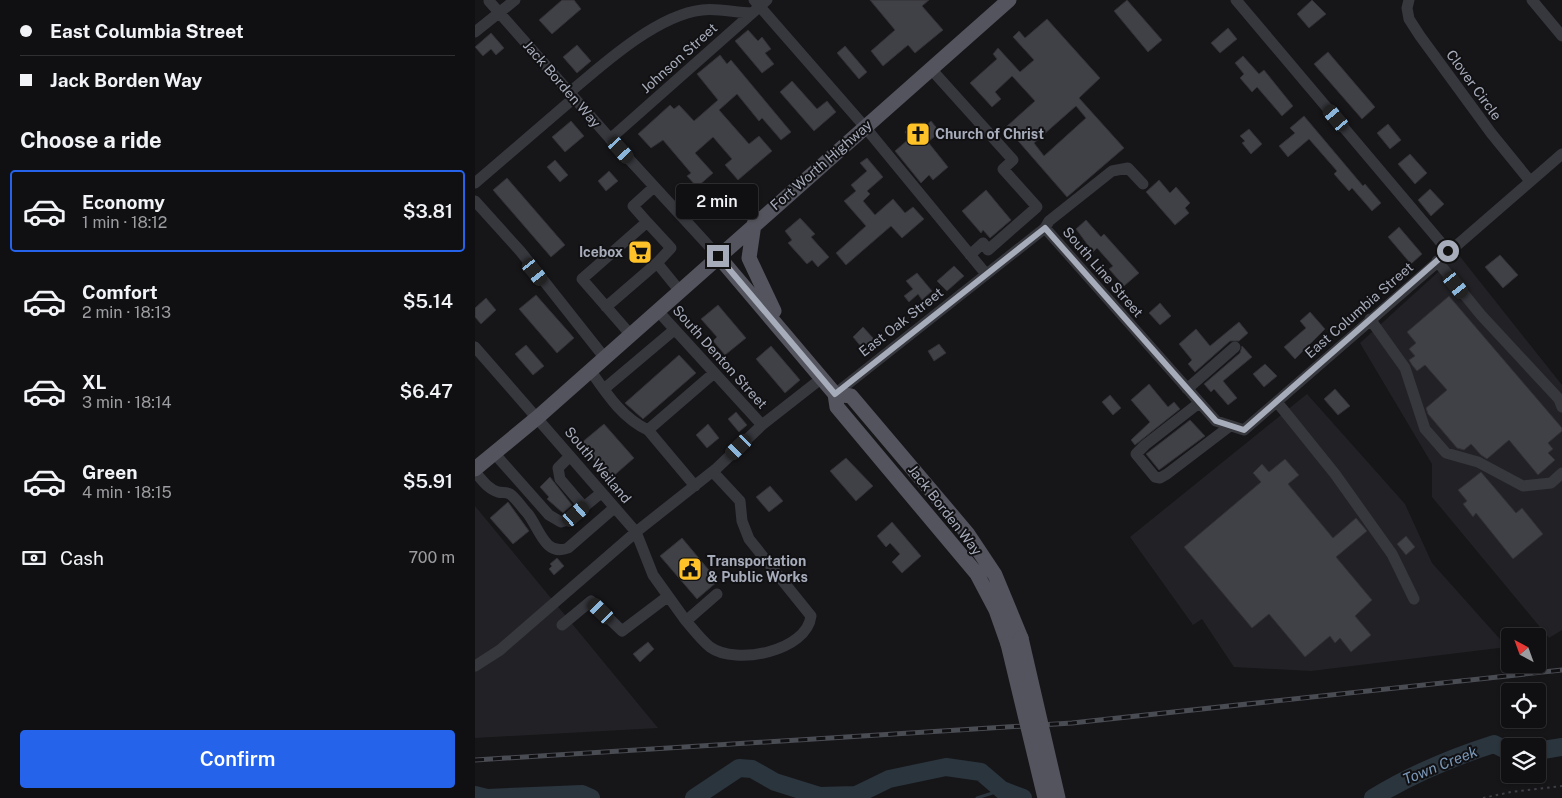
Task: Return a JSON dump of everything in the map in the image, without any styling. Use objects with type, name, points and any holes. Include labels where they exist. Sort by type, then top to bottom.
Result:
[{"type":"main road","name":"Fort Worth Highway","points":[[475,470],[538,417],[679,290],[1009,0]]},
{"type":"main road","points":[[754,224],[749,258],[785,333]]},
{"type":"main road","name":"Jack Borden Way","points":[[718,256],[822,378],[835,394],[837,407],[977,574],[995,610],[1014,641],[1058,798]]},
{"type":"main road","name":"Jack Borden Way","points":[[1014,641],[1045,798]]},
{"type":"street","name":"Jack Borden Way","points":[[487,0],[610,139],[718,256]]},
{"type":"street","points":[[475,32],[515,0]]},
{"type":"street","points":[[1235,0],[1448,251]]},
{"type":"street","name":"Clover Circle","points":[[1409,0],[1407,8],[1409,19],[1420,36],[1491,133],[1530,181]]},
{"type":"street","points":[[1532,0],[1562,36]]},
{"type":"street","points":[[475,183],[625,48],[676,18],[701,10],[758,5],[865,127],[986,274]]},
{"type":"street","name":"Johnson Street","points":[[610,139],[758,5]]},
{"type":"street","points":[[931,69],[1013,160],[1003,169],[1037,207],[988,250],[983,243],[970,255]]},
{"type":"street","name":"East Columbia Street","points":[[1216,421],[1244,430],[1562,154]]},
{"type":"street","points":[[1045,228],[1049,221],[1112,171],[1129,168],[1143,184]]},
{"type":"street","points":[[606,306],[657,263],[671,248],[633,206],[654,187]]},
{"type":"street","points":[[475,201],[521,252],[604,357]]},
{"type":"street","points":[[630,334],[582,280],[647,222]]},
{"type":"street","name":"South Line Street","points":[[986,274],[1045,228],[1216,421]]},
{"type":"street","points":[[1437,261],[1481,315],[1559,399],[1562,407]]},
{"type":"street","points":[[657,263],[679,290]]},
{"type":"street","name":"East Oak Street","points":[[835,394],[986,274]]},
{"type":"street","name":"South Denton Street","points":[[657,310],[762,425]]},
{"type":"street","points":[[1370,319],[1405,368],[1425,429],[1445,453],[1478,462],[1523,486],[1551,484],[1562,474]]},
{"type":"street","points":[[604,389],[674,330]]},
{"type":"street","name":"South Weiland","points":[[475,347],[538,417],[636,532]]},
{"type":"street","points":[[1187,390],[1235,347]]},
{"type":"street","points":[[589,370],[625,414],[636,424],[648,430],[695,486]]},
{"type":"street","points":[[648,430],[714,373]]},
{"type":"street","points":[[475,666],[500,650],[636,532],[713,472],[762,425],[822,378]]},
{"type":"street","points":[[1277,402],[1335,474],[1392,554],[1414,599]]},
{"type":"street","points":[[1199,403],[1136,454],[1155,476],[1160,478],[1167,474],[1231,426]]},
{"type":"street","points":[[494,453],[555,520],[561,522],[568,520],[601,493]]},
{"type":"street","points":[[570,456],[558,468],[558,473],[584,507]]},
{"type":"street","points":[[475,470],[489,487],[507,493],[514,498],[535,524],[540,536],[549,547],[563,550],[568,548],[614,508]]},
{"type":"street","points":[[636,532],[653,575],[667,597],[710,647],[726,653],[744,655],[767,654],[803,636],[810,626],[811,616],[749,539],[742,521],[740,501],[713,472]]},
{"type":"street","points":[[686,621],[717,594]]},
{"type":"street","points":[[562,625],[591,601],[622,631],[667,597]]},
{"type":"path","points":[[1483,798],[1511,792],[1562,786]]},
{"type":"shaded area","points":[[1458,254],[1562,385],[1562,630],[1549,638],[1546,634],[1546,628],[1541,628],[1432,497],[1432,464],[1360,343]]},
{"type":"shaded area","points":[[1307,394],[1405,504],[1432,563],[1501,640],[1501,648],[1311,671],[1234,667],[1202,619],[1193,625],[1130,537]]},
{"type":"shaded area","points":[[475,506],[658,728],[475,738]]},
{"type":"building","points":[[562,0],[574,0],[581,9],[552,34],[539,20]]},
{"type":"building","points":[[870,0],[929,0],[922,6],[943,30],[915,53],[908,45],[883,66],[871,51],[895,30]]},
{"type":"building","points":[[1127,0],[1162,40],[1148,52],[1114,11]]},
{"type":"building","points":[[1312,0],[1326,14],[1309,28],[1297,14]]},
{"type":"building","points":[[1047,19],[1100,78],[1079,98],[1124,148],[1067,197],[1006,127],[1035,101],[1012,76],[995,92],[1001,99],[992,107],[970,83],[997,59],[993,54],[998,48],[1020,72],[1034,60],[1013,37],[1019,31],[1025,38]],"holes":[[[1076,106],[1086,118],[1044,156],[1034,143]]]},
{"type":"building","points":[[1228,28],[1237,39],[1220,53],[1211,43]]},
{"type":"building","points":[[748,30],[758,41],[762,37],[771,49],[765,53],[774,64],[762,73],[735,41]]},
{"type":"building","points":[[491,33],[504,48],[496,55],[491,49],[483,56],[475,47]]},
{"type":"building","points":[[577,45],[591,61],[577,73],[563,57]]},
{"type":"building","points":[[845,46],[867,72],[859,79],[837,53]]},
{"type":"building","points":[[1328,52],[1375,107],[1362,119],[1314,64]]},
{"type":"building","points":[[720,55],[727,64],[731,60],[791,132],[781,140],[762,118],[759,121],[737,94],[719,110],[749,144],[759,136],[772,151],[738,180],[725,165],[732,159],[713,137],[695,153],[713,173],[697,187],[687,176],[691,173],[663,140],[651,148],[638,134],[670,105],[674,109],[679,105],[694,121],[718,100],[697,74]]},
{"type":"building","points":[[1243,56],[1259,74],[1264,70],[1293,106],[1282,116],[1257,87],[1252,92],[1240,78],[1244,74],[1235,63]]},
{"type":"building","points":[[792,81],[817,109],[827,101],[836,112],[814,131],[780,92]]},
{"type":"building","points":[[1304,116],[1363,186],[1365,184],[1381,203],[1372,211],[1352,188],[1349,191],[1334,174],[1337,171],[1309,139],[1288,157],[1279,146],[1295,133],[1290,128]]},
{"type":"building","points":[[571,121],[584,136],[565,152],[552,137]]},
{"type":"building","points":[[931,121],[940,132],[928,142],[948,167],[933,180],[929,175],[921,183],[895,151],[910,138],[905,132],[913,126],[918,132]]},
{"type":"building","points":[[1388,124],[1401,140],[1390,149],[1377,133]]},
{"type":"building","points":[[1249,129],[1262,144],[1251,154],[1242,143],[1245,141],[1240,136]]},
{"type":"building","points":[[1410,154],[1427,173],[1415,184],[1398,164]]},
{"type":"building","points":[[867,158],[883,177],[867,191],[870,194],[863,201],[875,215],[893,199],[905,213],[913,207],[924,219],[902,238],[891,226],[846,265],[836,253],[866,226],[844,201],[856,191],[851,185],[867,171],[860,163]]},
{"type":"building","points":[[555,160],[568,175],[560,182],[547,167]]},
{"type":"building","points":[[609,171],[618,181],[606,191],[598,181]]},
{"type":"building","points":[[507,178],[565,245],[551,257],[493,190]]},
{"type":"building","points":[[1159,180],[1170,193],[1176,187],[1190,203],[1185,208],[1189,213],[1175,225],[1146,192]]},
{"type":"building","points":[[1430,189],[1444,204],[1431,216],[1418,200]]},
{"type":"building","points":[[986,190],[1011,220],[990,238],[983,230],[981,233],[962,211]]},
{"type":"building","points":[[800,218],[815,234],[811,237],[829,257],[818,267],[812,260],[807,264],[788,243],[792,240],[785,231]]},
{"type":"building","points":[[1086,220],[1101,237],[1104,234],[1139,273],[1124,286],[1109,269],[1113,266],[1097,248],[1093,252],[1076,229]]},
{"type":"building","points":[[1399,227],[1422,254],[1411,264],[1388,237]]},
{"type":"building","points":[[1500,255],[1518,275],[1503,288],[1485,267]]},
{"type":"building","points":[[954,266],[964,276],[947,291],[937,281]]},
{"type":"building","points":[[917,273],[932,291],[922,300],[918,294],[909,302],[904,296],[913,289],[906,281]]},
{"type":"building","points":[[536,295],[574,338],[557,353],[519,309]]},
{"type":"building","points":[[1449,296],[1562,428],[1562,431],[1548,443],[1553,449],[1548,453],[1555,460],[1538,475],[1509,440],[1487,459],[1471,444],[1464,450],[1457,448],[1428,414],[1426,408],[1447,390],[1425,365],[1417,371],[1412,365],[1409,360],[1415,356],[1409,349],[1416,343],[1407,332]]},
{"type":"building","points":[[486,298],[496,310],[481,324],[475,317],[475,308]]},
{"type":"building","points":[[1160,303],[1171,316],[1160,325],[1149,313]]},
{"type":"building","points":[[718,305],[746,338],[725,355],[713,341],[717,337],[701,319]]},
{"type":"building","points":[[1310,312],[1325,329],[1295,359],[1284,347],[1306,328],[1300,321]]},
{"type":"building","points":[[1239,322],[1248,333],[1239,341],[1230,341],[1195,372],[1188,364],[1192,360],[1179,344],[1196,329],[1210,346]]},
{"type":"building","points":[[863,327],[874,339],[863,349],[853,337]]},
{"type":"building","points":[[939,344],[946,353],[934,361],[928,351]]},
{"type":"building","points":[[526,345],[544,366],[533,375],[515,354]]},
{"type":"building","points":[[771,346],[800,380],[785,393],[756,359]]},
{"type":"building","points":[[1242,346],[1252,357],[1223,381],[1237,398],[1228,405],[1214,389],[1211,392],[1204,384],[1240,353]]},
{"type":"building","points":[[679,355],[696,373],[643,419],[625,403]]},
{"type":"building","points":[[1265,364],[1277,376],[1264,387],[1253,374]]},
{"type":"building","points":[[1149,384],[1168,407],[1174,402],[1180,409],[1135,445],[1131,440],[1150,422],[1131,400]]},
{"type":"building","points":[[1335,389],[1350,406],[1338,415],[1324,399]]},
{"type":"building","points":[[1110,395],[1121,408],[1113,415],[1102,402]]},
{"type":"building","points":[[736,412],[747,425],[739,432],[728,419]]},
{"type":"building","points":[[1190,420],[1205,436],[1159,470],[1146,454]]},
{"type":"building","points":[[604,424],[634,458],[610,479],[580,444]]},
{"type":"building","points":[[708,424],[719,438],[707,448],[696,435]]},
{"type":"building","points":[[846,458],[873,486],[856,501],[830,471]]},
{"type":"building","points":[[1285,459],[1299,475],[1288,484],[1333,538],[1356,518],[1367,531],[1336,557],[1372,600],[1355,616],[1371,635],[1351,652],[1340,638],[1335,643],[1330,636],[1305,657],[1269,614],[1252,628],[1184,547],[1261,482],[1253,473],[1262,464],[1269,472]]},
{"type":"building","points":[[1481,472],[1516,513],[1522,508],[1543,534],[1513,559],[1476,513],[1473,517],[1463,504],[1467,501],[1458,490]]},
{"type":"building","points":[[550,477],[572,505],[563,513],[547,499],[549,497],[540,487]]},
{"type":"building","points":[[770,486],[783,501],[769,512],[756,497]]},
{"type":"building","points":[[508,502],[529,531],[513,544],[490,518]]},
{"type":"building","points":[[892,522],[921,556],[902,573],[892,562],[900,554],[890,543],[886,547],[877,536]]},
{"type":"building","points":[[1406,536],[1415,547],[1406,555],[1397,544]]},
{"type":"building","points":[[682,538],[718,581],[697,599],[660,556]]},
{"type":"building","points":[[557,558],[564,566],[554,575],[549,569],[552,566],[550,564]]},
{"type":"building","points":[[648,642],[654,649],[640,662],[633,654]]},
{"type":"waterway","name":"Town Creek","points":[[1373,798],[1417,774],[1447,761],[1494,744],[1501,748]]},
{"type":"waterway","name":"Town Creek","points":[[1546,750],[1562,747]]},
{"type":"waterway","name":"Town Creek","points":[[694,798],[739,768],[752,769],[775,782],[820,796],[856,795],[889,779],[946,767],[981,772],[1002,790],[1023,798]]},
{"type":"waterway","points":[[977,798],[1002,790]]},
{"type":"waterway","name":"Town Creek","points":[[475,795],[487,798],[582,794],[591,798]]},
{"type":"railway","points":[[475,760],[1072,723],[1562,670]]},
{"type":"place","name":"Church of Christ","points":[[918,134]]},
{"type":"place","name":"Icebox","points":[[640,252]]},
{"type":"place","name":"Transportation & Public Works","points":[[690,569]]},
{"type":"route","points":[[718,256],[835,394],[1019,246],[1045,228],[1216,421],[1244,430],[1448,251]]}]
